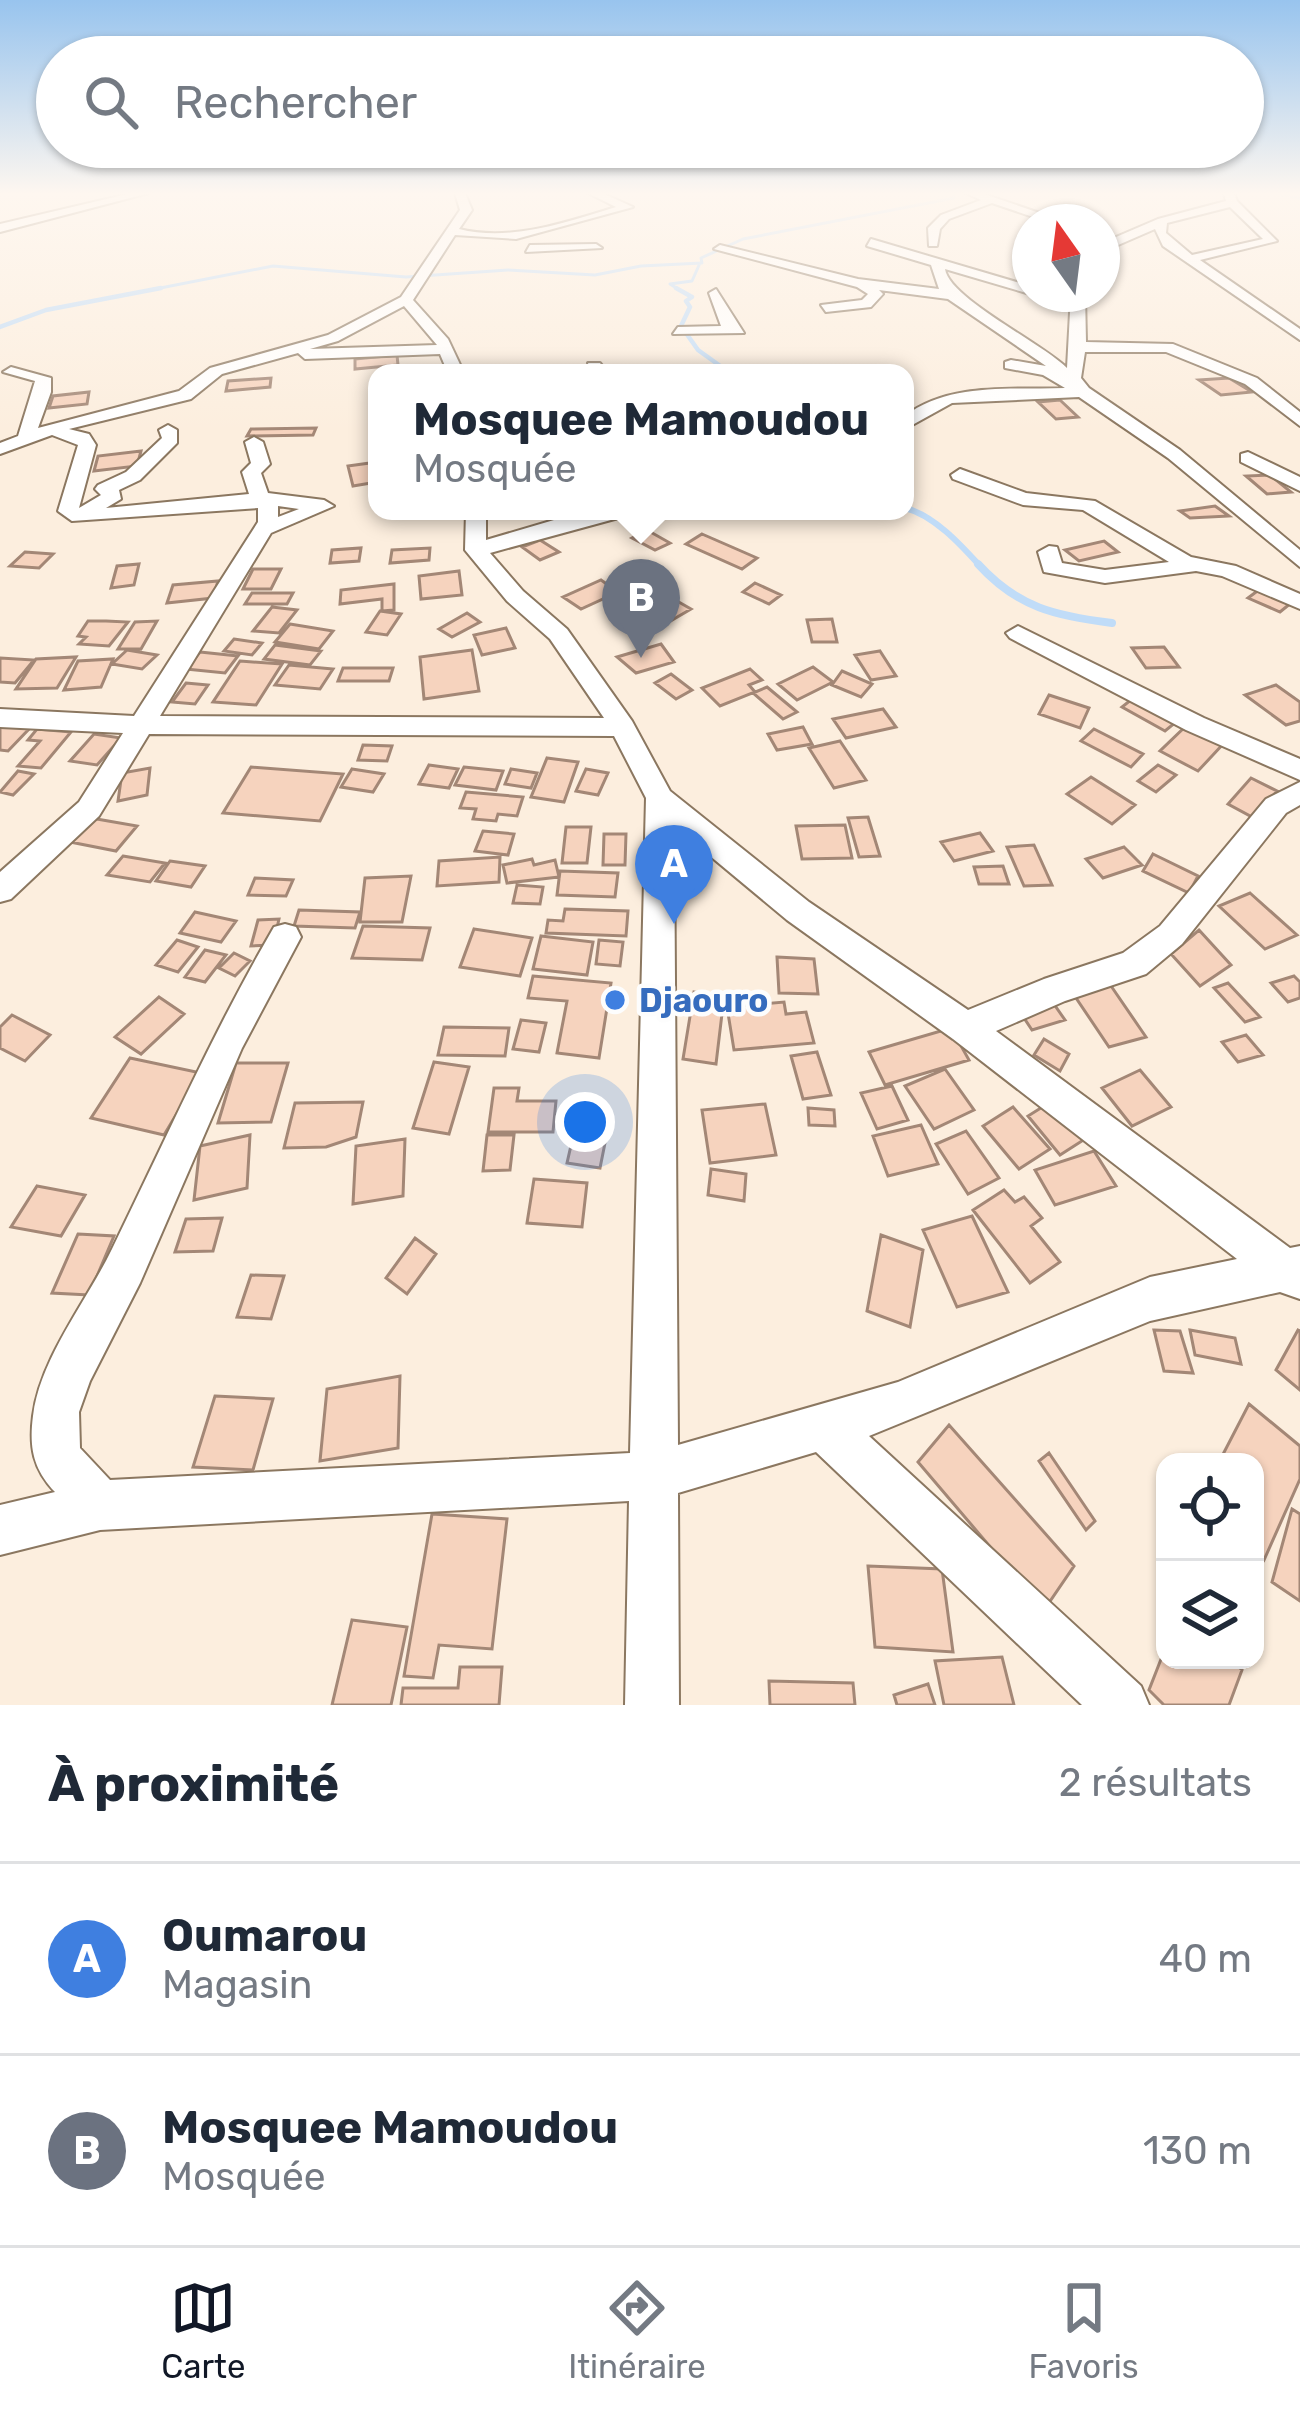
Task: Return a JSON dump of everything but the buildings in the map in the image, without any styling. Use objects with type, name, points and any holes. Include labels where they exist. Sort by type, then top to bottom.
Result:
[{"type":"street","points":[[0,448],[41,429],[185,395],[216,370],[332,338],[406,300],[426,273]]},
{"type":"street","points":[[814,273],[952,296]]},
{"type":"street","points":[[939,273],[952,296],[1009,330],[1174,454],[1300,565]]},
{"type":"street","points":[[974,273],[1012,284]]},
{"type":"street","points":[[1209,273],[1300,336]]},
{"type":"street","points":[[826,308],[847,310],[866,304],[875,294],[862,284]]},
{"type":"street","points":[[683,329],[739,329],[726,323],[716,293]]},
{"type":"street","points":[[406,300],[447,349],[453,364]]},
{"type":"street","points":[[1073,312],[1078,385]]},
{"type":"street","points":[[1078,347],[1168,347],[1252,381],[1300,421]]},
{"type":"street","points":[[281,354],[447,349]]},
{"type":"street","points":[[1011,365],[1048,371],[1078,385]]},
{"type":"street","points":[[11,372],[43,378],[41,429]]},
{"type":"street","points":[[914,417],[931,404],[951,398],[1078,385]]},
{"type":"street","points":[[0,890],[88,809],[264,530],[268,505],[248,500],[79,517],[68,511],[87,445],[82,438],[41,429]]},
{"type":"street","points":[[79,517],[114,495],[105,489],[133,476],[171,439],[168,430]]},
{"type":"street","points":[[254,442],[261,464],[251,478],[260,498],[324,506],[264,530]]},
{"type":"street","points":[[1249,458],[1300,485]]},
{"type":"street","points":[[960,476],[1011,496],[1088,505],[1146,543],[1300,602]]},
{"type":"street","points":[[476,520],[476,550],[515,596],[559,634],[623,727],[660,798],[798,911],[965,1028],[1296,1274]]},
{"type":"street","points":[[476,550],[571,520]]},
{"type":"street","points":[[1049,552],[1052,567],[1099,580],[1142,568],[1300,565]]},
{"type":"street","points":[[1018,634],[1195,724],[1300,770]]},
{"type":"street","points":[[0,718],[142,725],[623,727]]},
{"type":"street","points":[[652,1705],[660,798]]},
{"type":"street","points":[[965,1028],[1056,989],[1134,964],[1171,935],[1292,802]]},
{"type":"street","points":[[100,1505],[56,1458],[56,1412],[70,1371],[124,1268],[228,1039],[285,937]]},
{"type":"street","points":[[0,1530],[100,1505],[653,1476],[901,1404],[1036,1342],[1150,1299],[1296,1274]]},
{"type":"street","points":[[823,1426],[1122,1705]]},
{"type":"waterway","points":[[145,291],[239,273]]},
{"type":"waterway","points":[[352,273],[406,277],[471,273]]},
{"type":"waterway","points":[[553,273],[607,273]]},
{"type":"waterway","points":[[678,289],[670,284],[692,281],[696,273]]},
{"type":"waterway","points":[[0,327],[46,310],[161,288]]},
{"type":"waterway","points":[[678,289],[692,297],[686,301],[690,307],[681,326],[698,350],[717,364]]},
{"type":"waterway","points":[[914,511],[937,524],[981,567]]},
{"type":"waterway","points":[[978,564],[981,567]]},
{"type":"waterway","points":[[981,567],[1008,591],[1039,607],[1112,623]]},
{"type":"place","name":"Mosquee Mamoudou","points":[[641,658]]},
{"type":"place","name":"Oumarou","points":[[674,924]]},
{"type":"place","name":"Djaouro","points":[[615,1000]]}]
